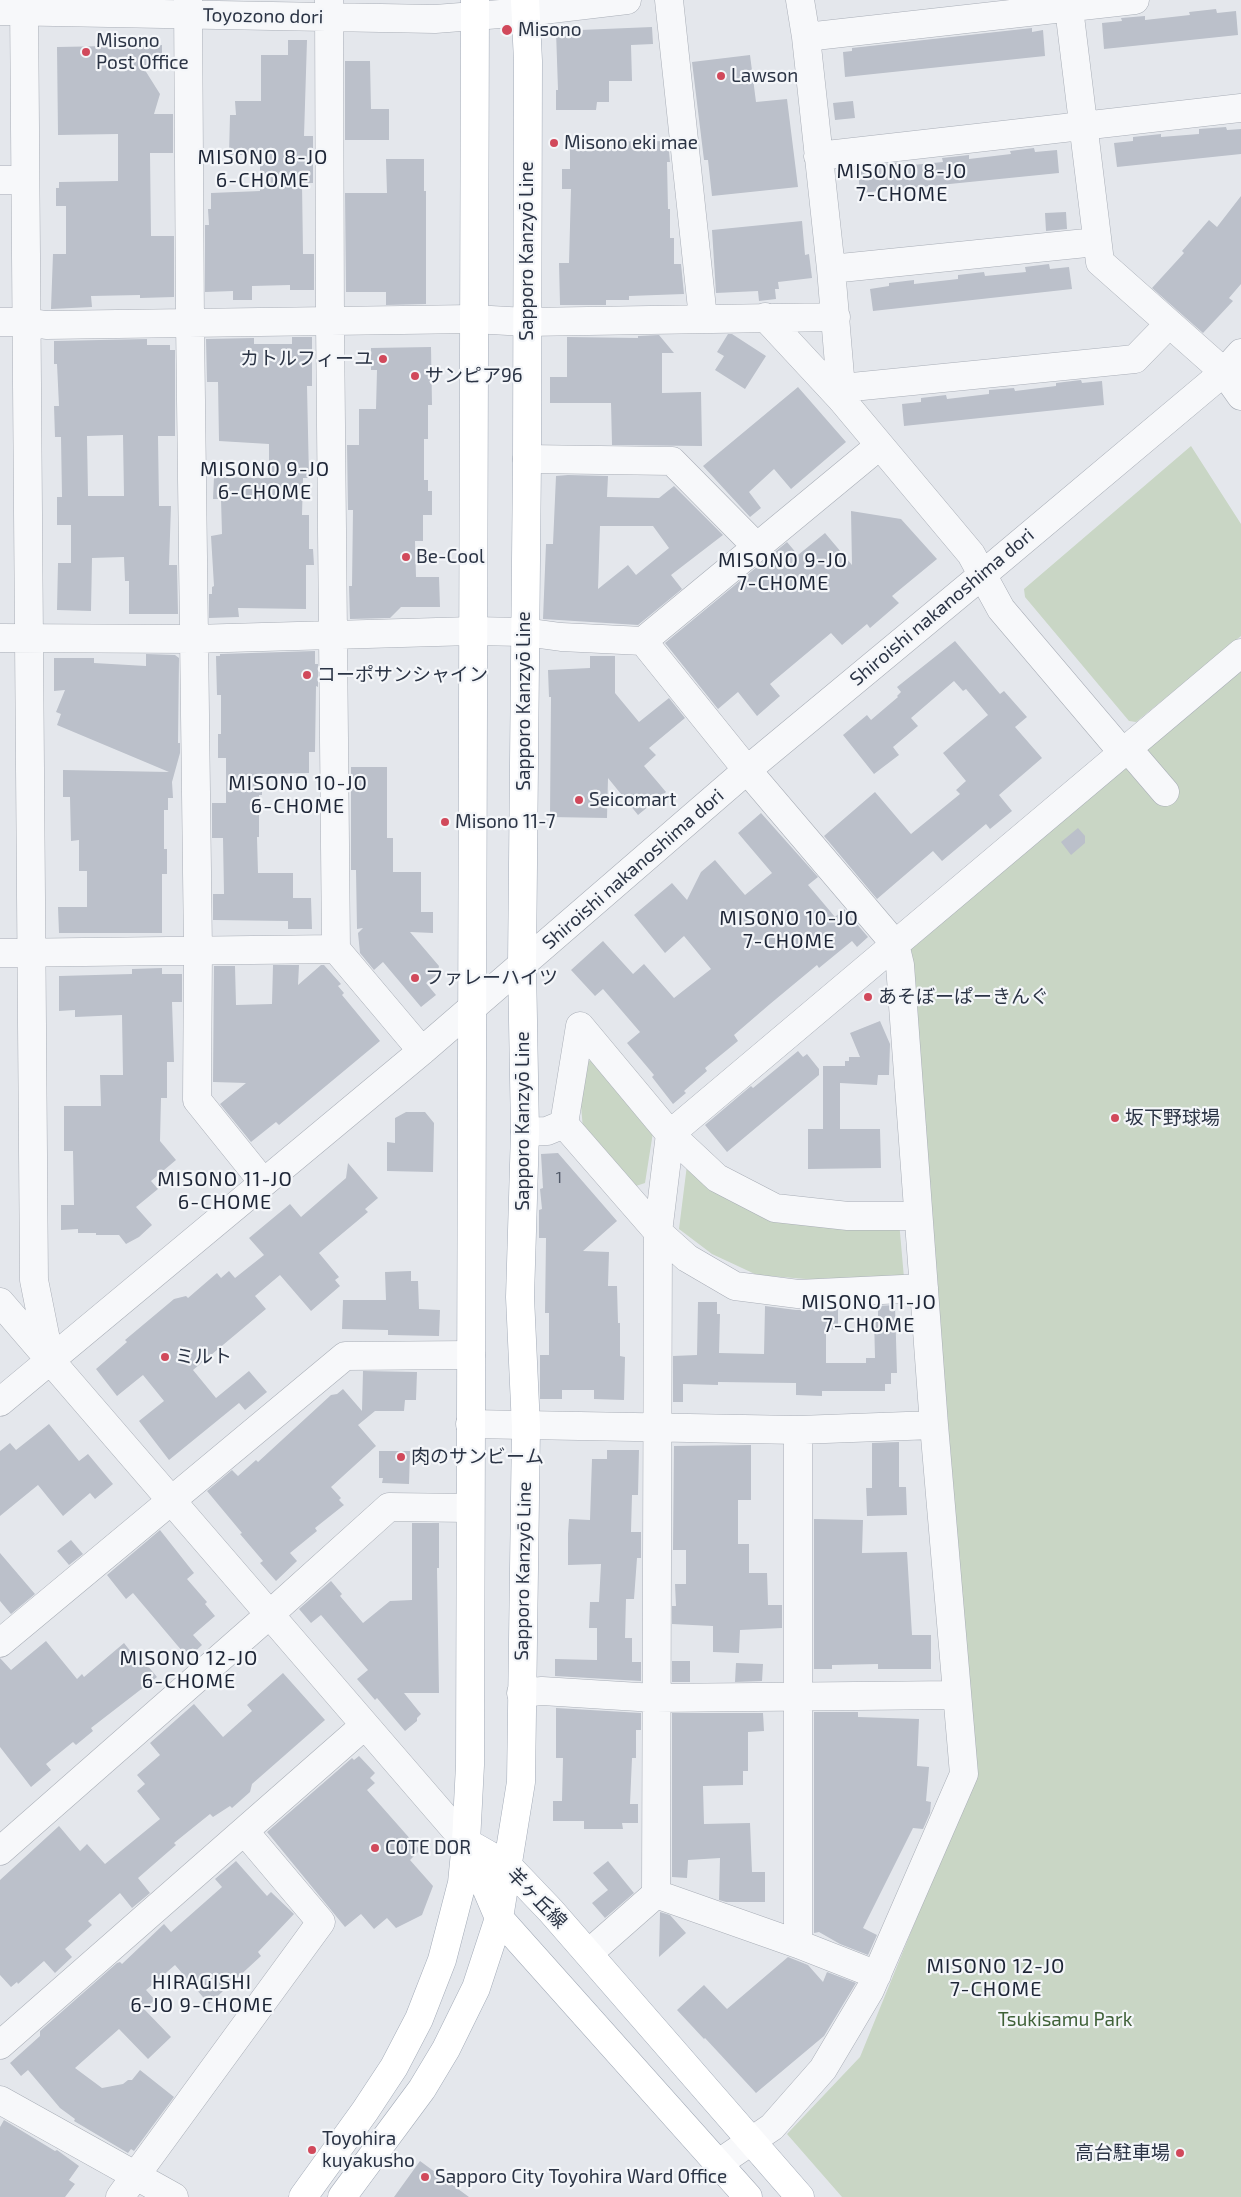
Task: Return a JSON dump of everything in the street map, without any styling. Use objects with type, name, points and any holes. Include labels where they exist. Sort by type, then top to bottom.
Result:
[{"type":"main road","name":"Sapporo Kanzyō Line","points":[[342,2197],[422,2089],[446,2049],[476,1988],[499,1918],[521,1782],[526,1426],[520,1297],[525,1132],[522,965],[528,60],[526,6]]},
{"type":"main road","points":[[303,2197],[394,2067],[419,2019],[444,1951],[462,1883],[466,1842],[470,1765],[475,8]]},
{"type":"main road","name":"羊ヶ丘線","points":[[466,1842],[508,1866],[589,1953],[800,2197]]},
{"type":"main road","name":"羊ヶ丘線","points":[[466,1842],[499,1918],[748,2197]]},
{"type":"street","name":"Toyozono dori","points":[[16,8],[329,9],[436,19],[475,8],[627,0]]},
{"type":"street","points":[[669,0],[703,318]]},
{"type":"street","points":[[800,0],[806,37],[832,269],[842,394]]},
{"type":"street","points":[[806,37],[1069,4],[1135,0]]},
{"type":"street","points":[[1069,4],[1096,242],[1100,262],[1169,324],[1233,362],[1241,396]]},
{"type":"street","points":[[16,8],[13,322],[30,638],[34,1280],[50,1360]]},
{"type":"street","points":[[188,8],[193,639],[198,950],[197,1100],[263,1182]]},
{"type":"street","points":[[329,9],[336,949],[422,1051]]},
{"type":"street","points":[[818,156],[1241,108]]},
{"type":"street","points":[[832,269],[1096,242]]},
{"type":"street","points":[[765,317],[842,394],[879,446],[971,554],[1001,609],[1126,752],[1164,792]]},
{"type":"street","points":[[13,322],[46,325],[473,319],[526,322],[836,317]]},
{"type":"street","points":[[842,394],[1135,359],[1169,324]]},
{"type":"street","name":"Shiroishi nakanoshima dori","points":[[0,1402],[422,1051],[747,770],[982,576],[1233,362]]},
{"type":"street","points":[[0,638],[193,639],[472,631],[524,632],[561,637],[643,642],[879,446]]},
{"type":"street","points":[[526,459],[672,461],[757,547]]},
{"type":"street","points":[[643,642],[747,770],[895,944],[900,965],[934,1425],[964,1774],[877,1975],[822,2069],[772,2127],[719,2163]]},
{"type":"street","points":[[589,1953],[656,1894],[655,1698],[658,1232],[670,1134],[1126,752],[1241,653]]},
{"type":"street","points":[[0,953],[336,949]]},
{"type":"street","points":[[564,1124],[580,1026],[670,1134],[717,1178],[775,1208],[848,1216],[918,1216]]},
{"type":"street","points":[[525,1132],[547,1131],[564,1124]]},
{"type":"street","points":[[564,1124],[658,1232],[687,1258],[735,1286],[798,1294],[924,1288]]},
{"type":"street","points":[[0,1302],[466,1842]]},
{"type":"street","points":[[0,1643],[345,1356],[471,1355]]},
{"type":"street","points":[[470,1424],[798,1430],[934,1425]]},
{"type":"street","points":[[798,1430],[798,1944]]},
{"type":"street","points":[[0,1851],[269,1615],[388,1507],[470,1508]]},
{"type":"street","points":[[522,1693],[542,1691],[655,1698],[956,1695]]},
{"type":"street","points":[[0,2045],[366,1725]]},
{"type":"street","points":[[120,2197],[321,1922],[245,1832]]},
{"type":"street","points":[[656,1894],[798,1944],[877,1975]]},
{"type":"street","points":[[0,2100],[174,2197]]},
{"type":"green space","points":[[1191,446],[1241,524],[1241,636],[1136,722],[1129,721],[1025,597],[1024,589]]},
{"type":"green space","name":"Tsukisamu Park","points":[[1241,660],[1241,2197],[842,2197],[787,2134],[860,2057],[977,1770],[908,947]]},
{"type":"green space","points":[[590,1060],[600,1061],[654,1126],[645,1183],[630,1188],[583,1129],[580,1094],[582,1070]]},
{"type":"green space","points":[[687,1165],[736,1203],[899,1221],[904,1278],[806,1279],[757,1275],[712,1254],[679,1229]]},
{"type":"building","points":[[1216,9],[1217,13],[1236,11],[1238,35],[1104,49],[1102,23],[1122,21],[1121,18],[1145,16],[1145,20],[1190,15],[1189,12]]},
{"type":"building","points":[[652,27],[653,44],[631,45],[632,81],[609,81],[609,102],[597,102],[596,110],[556,110],[556,90],[558,90],[556,31]]},
{"type":"building","points":[[1032,28],[1032,32],[1043,30],[1045,56],[845,77],[843,52],[852,51],[852,48]]},
{"type":"building","points":[[288,40],[307,40],[304,136],[313,136],[313,183],[302,183],[303,254],[314,254],[314,290],[290,290],[290,285],[252,286],[252,300],[233,300],[233,291],[205,292],[205,225],[209,225],[208,209],[211,209],[211,193],[260,191],[260,155],[229,155],[230,115],[236,115],[235,101],[261,101],[261,55],[288,55]]},
{"type":"building","points":[[162,45],[162,67],[143,67],[160,94],[154,114],[173,114],[173,153],[150,153],[151,236],[174,236],[174,297],[140,298],[140,295],[91,296],[92,307],[51,309],[53,254],[66,254],[66,206],[56,206],[56,188],[59,188],[59,182],[118,181],[118,134],[58,135],[57,47]]},
{"type":"building","points":[[750,55],[756,102],[787,99],[798,187],[712,196],[708,160],[704,160],[692,62]]},
{"type":"building","points":[[345,61],[370,61],[371,109],[389,109],[389,140],[345,140]]},
{"type":"building","points":[[853,101],[855,118],[835,120],[833,103]]},
{"type":"building","points":[[1226,127],[1227,130],[1241,129],[1241,154],[1117,167],[1114,143],[1133,141],[1133,137],[1161,134],[1161,137],[1199,134],[1199,129]]},
{"type":"building","points":[[668,141],[670,162],[667,162],[670,238],[674,238],[674,264],[681,264],[684,294],[629,296],[629,300],[606,300],[606,305],[560,305],[559,263],[569,263],[571,189],[562,189],[562,169],[570,169],[570,142]]},
{"type":"building","points":[[1034,148],[1035,152],[1057,150],[1059,173],[860,193],[858,171],[876,169],[876,165],[901,162],[902,166],[943,162],[942,158],[969,155],[969,159],[1011,154],[1010,151]]},
{"type":"building","points":[[386,159],[424,159],[424,191],[426,191],[426,304],[386,305],[386,292],[346,292],[345,193],[387,193]]},
{"type":"building","points":[[1241,196],[1241,284],[1229,298],[1233,301],[1203,333],[1152,288],[1184,253],[1182,251],[1209,220],[1217,227]]},
{"type":"building","points":[[1066,212],[1067,229],[1046,231],[1045,213]]},
{"type":"building","points":[[802,221],[805,255],[809,254],[812,278],[778,282],[779,289],[775,289],[776,299],[759,301],[758,291],[716,293],[712,230]]},
{"type":"building","points":[[1049,264],[1050,269],[1069,267],[1072,289],[873,311],[870,289],[889,286],[889,283],[914,280],[914,284],[958,279],[958,275],[984,272],[985,276],[1026,272],[1025,267]]},
{"type":"building","points":[[728,334],[732,334],[766,356],[745,389],[715,370],[724,356],[717,352]]},
{"type":"building","points":[[659,335],[674,353],[662,353],[662,393],[701,392],[702,446],[612,445],[611,403],[550,403],[550,377],[567,377],[567,337],[638,338],[638,336]]},
{"type":"building","points":[[292,337],[312,337],[312,386],[307,386],[309,478],[303,478],[302,515],[309,515],[309,549],[313,549],[314,565],[306,565],[306,609],[238,608],[239,617],[209,618],[209,594],[212,594],[212,587],[214,586],[211,536],[222,534],[221,499],[213,499],[214,477],[269,478],[269,444],[219,441],[218,382],[207,382],[206,339],[254,338],[254,344],[292,344]]},
{"type":"building","points":[[147,339],[147,345],[170,345],[170,350],[175,350],[175,436],[158,436],[159,506],[171,506],[169,565],[177,565],[178,614],[129,614],[129,581],[125,581],[124,557],[92,558],[91,611],[57,610],[58,563],[71,563],[71,525],[57,525],[57,497],[62,497],[61,437],[55,437],[54,406],[59,406],[57,364],[54,364],[54,341]],"holes":[[[123,435],[124,496],[88,496],[87,436]]]},
{"type":"building","points":[[431,347],[432,405],[428,405],[428,439],[424,439],[424,480],[428,480],[428,491],[432,491],[432,515],[423,515],[423,541],[415,541],[416,577],[439,577],[440,607],[401,607],[390,618],[350,619],[349,586],[352,586],[353,510],[348,510],[347,445],[359,445],[359,409],[376,409],[377,370],[371,370],[371,348]]},
{"type":"building","points":[[1081,380],[1082,383],[1102,381],[1104,405],[904,426],[902,404],[921,402],[921,398],[946,395],[947,399],[989,394],[989,390],[1014,388],[1015,391],[1056,386],[1056,383]]},
{"type":"building","points":[[798,387],[846,442],[791,489],[774,469],[749,492],[761,508],[750,517],[703,466]]},
{"type":"building","points":[[556,476],[608,476],[607,497],[659,498],[674,486],[723,535],[671,575],[682,589],[638,625],[543,619],[546,544],[553,544]],"holes":[[[600,526],[653,526],[669,548],[636,575],[628,565],[598,589]]]},
{"type":"building","points":[[851,511],[901,519],[937,559],[892,596],[899,603],[870,628],[867,624],[842,645],[831,633],[770,684],[780,696],[757,716],[738,692],[718,709],[665,643],[787,542],[798,555],[825,533],[852,565]]},
{"type":"building","points":[[955,641],[1000,694],[1004,691],[1027,717],[1015,727],[1042,758],[999,795],[1012,811],[990,829],[986,824],[942,861],[933,851],[877,899],[824,836],[875,792],[911,834],[960,794],[956,790],[966,781],[943,753],[988,715],[966,689],[963,691],[954,681],[911,718],[918,726],[893,747],[899,755],[874,774],[843,735],[867,715],[871,720],[898,697],[901,692],[897,687]]},
{"type":"building","points":[[315,651],[315,664],[318,664],[318,687],[316,686],[315,752],[309,752],[309,773],[262,774],[262,795],[259,795],[259,837],[257,837],[258,873],[293,873],[293,898],[311,898],[312,929],[288,929],[288,921],[213,920],[213,894],[224,894],[223,838],[212,838],[212,803],[226,803],[226,758],[218,758],[218,734],[221,734],[221,695],[217,695],[216,656],[220,656],[220,654]]},
{"type":"building","points":[[146,654],[175,655],[179,658],[178,743],[180,743],[180,753],[172,782],[173,798],[168,798],[168,810],[164,810],[164,849],[167,849],[167,874],[162,874],[162,933],[59,933],[58,907],[87,907],[87,871],[79,871],[79,840],[71,841],[70,797],[63,797],[63,770],[169,772],[57,725],[61,714],[56,712],[65,690],[54,691],[54,658],[94,658],[94,663],[146,666]]},
{"type":"building","points":[[590,656],[615,656],[615,693],[639,722],[669,698],[685,718],[649,748],[656,755],[644,766],[666,792],[638,815],[608,778],[607,818],[550,817],[551,697],[549,697],[548,670],[590,668]]},
{"type":"building","points":[[351,767],[387,767],[387,838],[393,838],[393,872],[421,872],[421,912],[433,912],[433,933],[410,932],[439,966],[437,975],[426,983],[436,995],[421,1007],[383,962],[374,970],[360,953],[358,933],[363,928],[357,929],[356,870],[351,870]]},
{"type":"building","points":[[761,813],[818,877],[808,885],[835,917],[844,909],[868,937],[857,947],[852,941],[819,968],[817,965],[770,1004],[734,1035],[738,1041],[705,1068],[707,1071],[684,1091],[686,1093],[673,1104],[652,1077],[654,1075],[627,1043],[640,1032],[603,989],[595,996],[571,970],[603,941],[633,974],[644,964],[674,998],[711,969],[684,936],[665,953],[634,915],[672,883],[687,900],[701,872],[715,860],[745,895],[772,873],[738,833]]},
{"type":"building","points":[[1078,828],[1085,836],[1085,843],[1071,855],[1061,842]]},
{"type":"building","points":[[273,965],[299,965],[298,985],[321,965],[324,965],[341,984],[338,986],[344,993],[342,995],[380,1041],[279,1125],[276,1122],[251,1142],[220,1104],[246,1083],[213,1082],[214,966],[235,966],[236,1005],[272,1004]]},
{"type":"building","points":[[162,968],[162,974],[182,974],[182,1002],[172,1002],[174,1062],[167,1062],[167,1098],[161,1098],[160,1141],[176,1160],[151,1181],[158,1189],[136,1207],[152,1225],[139,1237],[126,1244],[119,1235],[78,1233],[78,1229],[61,1230],[61,1205],[74,1205],[73,1151],[64,1151],[64,1106],[101,1106],[100,1075],[123,1075],[122,1015],[75,1017],[75,1010],[59,1011],[59,976],[132,974],[132,969]]},
{"type":"building","points":[[880,1021],[890,1044],[889,1075],[878,1075],[877,1085],[840,1083],[840,1129],[880,1129],[881,1168],[808,1169],[808,1129],[823,1129],[823,1066],[845,1066],[845,1061],[849,1061],[849,1057],[860,1057],[850,1033]]},
{"type":"building","points":[[798,1051],[803,1057],[807,1054],[819,1069],[819,1075],[727,1152],[705,1125],[751,1086],[753,1088]]},
{"type":"building","points":[[406,1112],[425,1112],[434,1123],[433,1172],[387,1171],[387,1142],[395,1143],[395,1118]]},
{"type":"building","points":[[558,1153],[617,1221],[583,1251],[609,1252],[608,1286],[617,1286],[620,1356],[625,1357],[624,1400],[594,1399],[594,1390],[562,1390],[562,1399],[540,1399],[540,1355],[549,1355],[549,1313],[545,1313],[546,1238],[539,1238],[539,1210],[542,1209],[540,1189],[543,1188],[541,1154]]},
{"type":"building","points":[[348,1163],[378,1198],[365,1209],[368,1212],[319,1253],[339,1277],[335,1280],[340,1286],[311,1311],[280,1275],[255,1296],[266,1309],[193,1370],[216,1398],[249,1371],[267,1392],[245,1410],[239,1403],[169,1460],[139,1421],[164,1401],[143,1375],[117,1396],[96,1369],[127,1342],[125,1340],[174,1299],[186,1296],[188,1298],[217,1273],[221,1278],[229,1271],[235,1278],[264,1255],[249,1238],[290,1204],[301,1217],[346,1178]]},
{"type":"building","points":[[411,1271],[411,1281],[418,1281],[419,1309],[440,1310],[439,1336],[388,1335],[388,1330],[342,1329],[343,1300],[386,1300],[385,1272]]},
{"type":"building","points":[[698,1302],[717,1302],[717,1314],[720,1314],[719,1353],[764,1354],[765,1306],[796,1310],[838,1309],[838,1329],[826,1330],[826,1363],[866,1363],[866,1358],[875,1358],[874,1317],[878,1317],[878,1306],[895,1305],[897,1373],[891,1373],[891,1384],[885,1384],[885,1391],[822,1391],[822,1396],[796,1395],[796,1383],[718,1382],[718,1385],[683,1384],[683,1402],[673,1402],[673,1356],[697,1355]]},
{"type":"building","points":[[363,1371],[417,1372],[416,1400],[405,1400],[404,1411],[375,1411],[358,1425],[376,1446],[331,1487],[341,1498],[339,1500],[344,1505],[315,1528],[317,1531],[290,1553],[297,1561],[276,1581],[260,1563],[263,1561],[240,1534],[242,1533],[207,1491],[232,1470],[238,1476],[256,1460],[258,1462],[331,1395],[337,1394],[343,1389],[362,1411]]},
{"type":"building","points":[[49,1424],[79,1461],[88,1454],[113,1484],[95,1499],[90,1493],[63,1516],[38,1485],[0,1516],[0,1451],[10,1443],[16,1450]]},
{"type":"building","points":[[899,1442],[899,1487],[906,1487],[907,1515],[867,1516],[866,1488],[872,1488],[872,1443]]},
{"type":"building","points":[[751,1445],[751,1500],[738,1500],[738,1544],[749,1544],[749,1573],[767,1573],[768,1605],[782,1605],[782,1628],[740,1630],[739,1653],[713,1652],[713,1626],[672,1624],[672,1606],[676,1606],[675,1584],[686,1584],[686,1550],[673,1550],[674,1446]]},
{"type":"building","points":[[607,1450],[639,1450],[638,1495],[632,1495],[631,1532],[641,1532],[641,1558],[637,1558],[634,1599],[626,1599],[625,1638],[632,1638],[632,1662],[641,1662],[641,1681],[555,1676],[555,1659],[597,1660],[597,1628],[589,1628],[590,1602],[599,1602],[601,1564],[568,1565],[568,1534],[569,1519],[590,1520],[592,1459],[607,1459]]},
{"type":"building","points":[[379,1451],[410,1451],[409,1484],[382,1483],[383,1478],[379,1478]]},
{"type":"building","points":[[814,1519],[863,1520],[862,1553],[907,1552],[912,1635],[931,1635],[931,1669],[878,1669],[878,1664],[832,1665],[832,1669],[814,1669]]},
{"type":"building","points":[[412,1523],[439,1523],[439,1568],[437,1568],[439,1693],[404,1693],[421,1714],[417,1721],[405,1731],[377,1698],[375,1700],[357,1679],[368,1670],[321,1615],[311,1623],[299,1609],[331,1581],[342,1594],[340,1596],[363,1623],[390,1601],[412,1600]]},
{"type":"building","points":[[160,1530],[194,1573],[187,1579],[207,1602],[205,1604],[215,1616],[193,1635],[202,1645],[188,1658],[133,1593],[126,1599],[107,1575]]},
{"type":"building","points":[[71,1540],[83,1554],[69,1565],[57,1551]]},
{"type":"building","points":[[0,1553],[35,1594],[11,1614],[0,1601]]},
{"type":"building","points":[[46,1641],[77,1679],[82,1674],[84,1677],[124,1643],[131,1652],[137,1653],[157,1677],[91,1728],[93,1731],[76,1745],[73,1742],[46,1764],[51,1770],[31,1787],[0,1747],[0,1658],[11,1670]]},
{"type":"building","points":[[672,1661],[690,1661],[690,1682],[672,1682]]},
{"type":"building","points":[[736,1663],[763,1664],[762,1681],[735,1682]]},
{"type":"building","points":[[283,1673],[325,1720],[252,1784],[250,1792],[232,1808],[230,1806],[213,1817],[210,1814],[174,1843],[176,1845],[138,1878],[150,1893],[132,1908],[120,1893],[88,1921],[92,1925],[65,1949],[72,1957],[55,1973],[44,1961],[18,1984],[17,1982],[11,1987],[0,1975],[0,1880],[59,1826],[80,1851],[87,1844],[105,1864],[160,1819],[137,1791],[145,1784],[137,1775],[160,1755],[150,1743],[194,1704],[223,1737],[252,1711],[247,1705]]},
{"type":"building","points":[[556,1708],[641,1713],[641,1730],[636,1730],[636,1758],[632,1758],[630,1804],[638,1804],[638,1823],[622,1823],[623,1829],[584,1829],[584,1821],[553,1821],[553,1801],[562,1801],[563,1758],[556,1758]]},
{"type":"building","points":[[814,1712],[858,1712],[858,1717],[919,1719],[917,1766],[929,1767],[926,1801],[931,1802],[930,1813],[923,1829],[913,1828],[863,1928],[877,1935],[868,1955],[840,1944],[819,1932],[814,1933]]},
{"type":"building","points":[[672,1713],[763,1713],[764,1731],[748,1732],[748,1771],[743,1771],[743,1785],[703,1786],[704,1824],[750,1823],[752,1872],[765,1872],[765,1902],[726,1902],[719,1900],[720,1858],[688,1860],[687,1878],[672,1877]]},
{"type":"building","points":[[359,1756],[375,1773],[370,1778],[375,1783],[367,1790],[420,1850],[410,1860],[433,1886],[422,1915],[396,1928],[387,1918],[374,1929],[361,1914],[345,1927],[267,1832],[352,1758],[354,1760]]},
{"type":"building","points":[[236,1861],[267,1896],[271,1892],[294,1914],[258,1952],[261,1956],[209,2004],[175,1965],[146,1990],[155,2000],[144,2009],[171,2037],[148,2059],[119,2029],[75,2068],[102,2088],[123,2084],[128,2080],[132,2080],[140,2070],[174,2097],[134,2151],[131,2149],[128,2153],[74,2121],[75,2119],[60,2108],[28,2070],[21,2076],[10,2063],[40,2036],[40,2031],[117,1963],[120,1962],[122,1964],[164,1924],[171,1932],[222,1887],[215,1879]]},
{"type":"building","points":[[608,1861],[634,1893],[605,1918],[592,1903],[608,1890],[593,1873]]},
{"type":"building","points":[[660,1912],[670,1915],[686,1933],[659,1957]]},
{"type":"building","points":[[788,1957],[808,1965],[823,1982],[827,1972],[856,1983],[824,2036],[756,2093],[677,2010],[704,1985],[727,2009]]},
{"type":"building","points":[[4,2120],[55,2151],[57,2150],[79,2166],[69,2180],[75,2184],[65,2197],[0,2197],[0,2127]]},
{"type":"building","name":"Sapporo City Toyohira Ward Office","points":[[420,2161],[469,2197],[394,2197]]},
{"type":"place","name":"Misono","points":[[507,30]]},
{"type":"place","name":"Misono Post Office","points":[[86,52]]},
{"type":"place","name":"Lawson","points":[[721,76]]},
{"type":"place","name":"Misono eki mae","points":[[554,143]]},
{"type":"place","name":"カトルフィーユ","points":[[383,359]]},
{"type":"place","name":"サンピア96","points":[[415,376]]},
{"type":"place","name":"Be-Cool","points":[[406,557]]},
{"type":"place","name":"コーポサンシャイン","points":[[307,675]]},
{"type":"place","name":"Seicomart","points":[[579,800]]},
{"type":"place","name":"Misono 11-7","points":[[445,822]]},
{"type":"place","name":"ファレーハイツ","points":[[415,978]]},
{"type":"place","name":"あそぼーぱーきんぐ","points":[[868,997]]},
{"type":"place","name":"坂下野球場","points":[[1115,1118]]},
{"type":"place","name":"ミルト","points":[[165,1357]]},
{"type":"place","name":"肉のサンビーム","points":[[401,1457]]},
{"type":"place","name":"COTE DOR","points":[[375,1848]]},
{"type":"place","name":"Toyohira kuyakusho","points":[[312,2150]]},
{"type":"place","name":"高台駐車場","points":[[1180,2153]]},
{"type":"place","name":"Sapporo City Toyohira Ward Office","points":[[425,2177]]},
{"type":"district","name":"MISONO 8-JO 6-CHOME","points":[[263,168]]},
{"type":"district","name":"MISONO 8-JO 7-CHOME","points":[[902,182]]},
{"type":"district","name":"MISONO 9-JO 6-CHOME","points":[[265,480]]},
{"type":"district","name":"MISONO 9-JO 7-CHOME","points":[[783,572]]},
{"type":"district","name":"MISONO 10-JO 6-CHOME","points":[[298,794]]},
{"type":"district","name":"MISONO 10-JO 7-CHOME","points":[[789,930]]},
{"type":"district","name":"MISONO 11-JO 6-CHOME","points":[[225,1190]]},
{"type":"district","name":"MISONO 11-JO 7-CHOME","points":[[869,1314]]},
{"type":"district","name":"MISONO 12-JO 6-CHOME","points":[[189,1670]]},
{"type":"district","name":"MISONO 12-JO 7-CHOME","points":[[996,1978]]},
{"type":"district","name":"HIRAGISHI 6-JO 9-CHOME","points":[[202,1994]]}]
